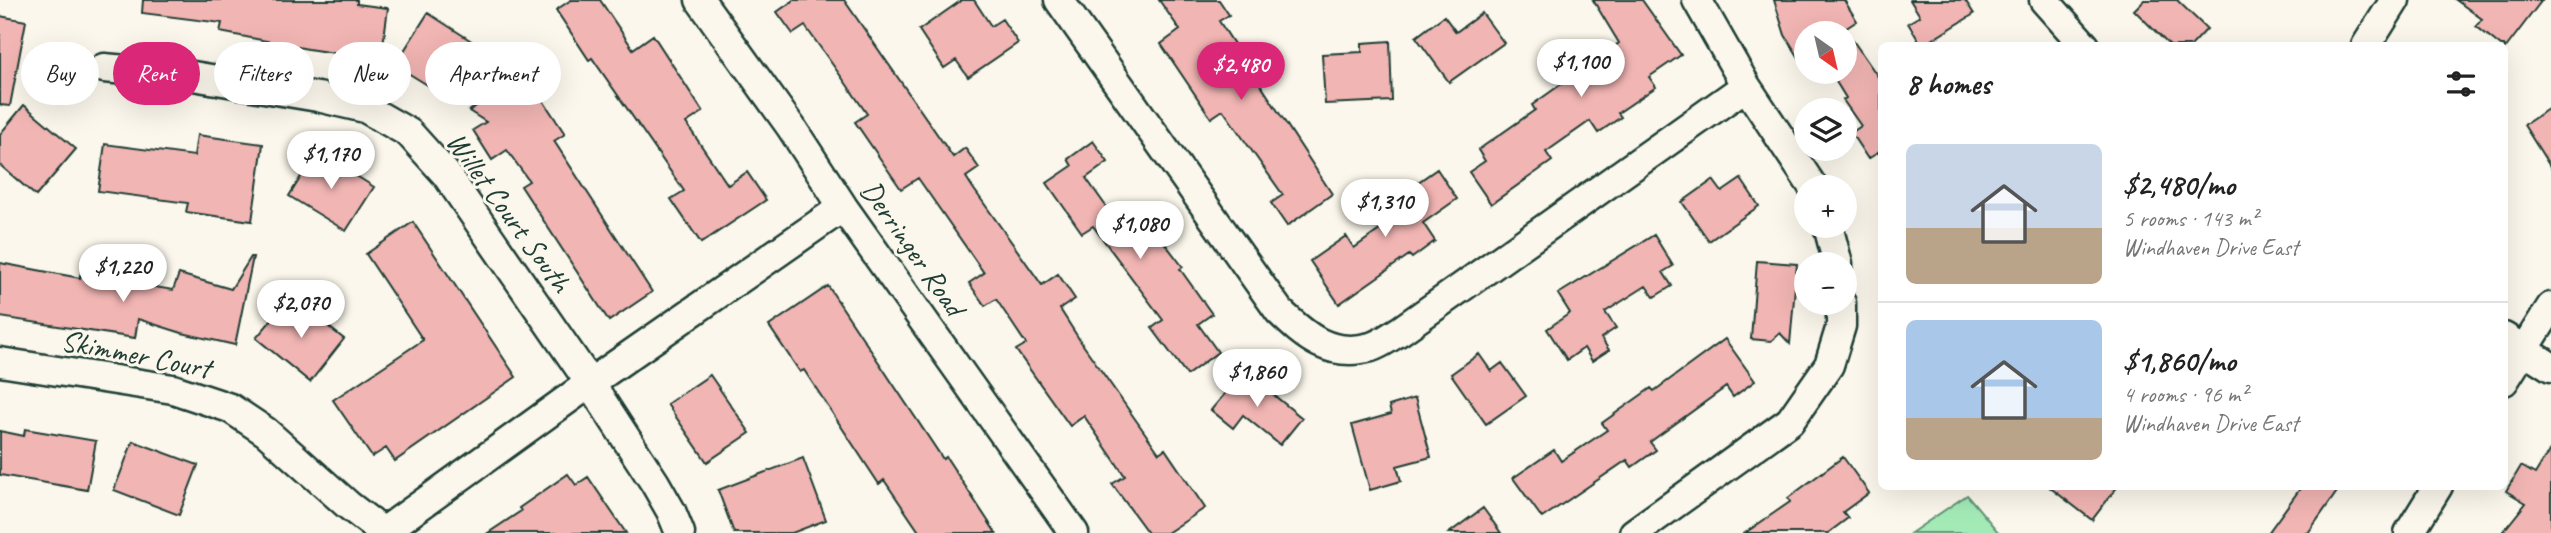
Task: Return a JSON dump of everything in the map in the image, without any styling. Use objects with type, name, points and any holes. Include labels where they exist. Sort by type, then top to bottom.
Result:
[{"type":"street","name":"Derringer Road","points":[[700,0],[1074,533]]},
{"type":"street","points":[[1059,0],[1279,311],[1304,335],[1318,344],[1335,347],[1355,349],[1373,346],[1400,331],[1746,86]]},
{"type":"street","points":[[1697,0],[1746,86],[1805,175]]},
{"type":"street","points":[[2044,0],[2081,42]]},
{"type":"street","points":[[2369,42],[2395,0]]},
{"type":"street","name":"Willet Court South","points":[[104,68],[193,76],[318,97],[365,108],[408,133],[446,174],[590,383],[655,483],[680,533]]},
{"type":"street","points":[[382,532],[843,207]]},
{"type":"street","points":[[2508,366],[2514,343],[2551,307]]},
{"type":"street","points":[[1634,533],[1790,421],[1829,365],[1841,326],[1841,315]]},
{"type":"street","points":[[2514,343],[2551,367]]},
{"type":"street","name":"Skimmer Court","points":[[0,362],[173,389],[230,408],[266,432],[382,532]]},
{"type":"street","points":[[2409,533],[2436,490]]},
{"type":"green space","points":[[1967,495],[1999,533],[1911,533]]},
{"type":"building","points":[[143,0],[357,0],[357,4],[388,8],[383,42],[328,42],[328,52],[314,50],[314,42],[272,42],[220,32],[222,23],[142,13]]},
{"type":"building","points":[[571,0],[600,0],[633,49],[653,35],[703,112],[686,123],[728,185],[747,172],[766,200],[701,243],[671,199],[684,191],[556,10]]},
{"type":"building","points":[[794,0],[844,0],[953,157],[965,148],[979,168],[966,177],[973,188],[1042,285],[1058,274],[1075,299],[1060,309],[1159,453],[1165,449],[1205,508],[1167,533],[1148,533],[1112,484],[1125,476],[1084,416],[1070,426],[1016,350],[1026,344],[996,299],[985,306],[969,283],[984,273],[918,178],[901,189],[855,122],[867,114],[845,82],[805,26],[793,34],[777,12]]},
{"type":"building","points":[[962,0],[974,0],[991,26],[1002,19],[1018,43],[968,77],[956,60],[944,68],[919,30]]},
{"type":"building","points":[[1159,0],[1219,0],[1229,15],[1219,21],[1332,194],[1287,226],[1271,203],[1283,195],[1223,110],[1211,118],[1161,44],[1180,30]]},
{"type":"building","points":[[1593,0],[1642,0],[1681,55],[1649,77],[1656,87],[1618,113],[1621,117],[1598,133],[1590,121],[1546,152],[1552,161],[1491,204],[1469,172],[1485,161],[1478,150],[1535,110],[1532,105],[1619,43]]},
{"type":"building","points":[[1774,0],[1844,0],[1857,21],[1794,21],[1794,50],[1785,35]]},
{"type":"building","points":[[1910,0],[1965,0],[1974,14],[1928,42],[1920,42],[1908,23],[1920,16]]},
{"type":"building","points":[[2144,0],[2177,0],[2207,29],[2195,42],[2166,42],[2134,10]]},
{"type":"building","points":[[2456,0],[2542,0],[2508,45],[2508,42],[2496,42],[2476,26],[2482,19]]},
{"type":"building","points":[[428,13],[473,42],[425,42],[425,84],[411,75],[410,42]]},
{"type":"building","points":[[1482,13],[1504,43],[1449,82],[1416,37],[1444,16],[1456,32]]},
{"type":"building","points":[[0,16],[26,21],[10,106],[0,105]]},
{"type":"building","points":[[1390,41],[1392,101],[1325,104],[1322,54],[1362,52],[1362,43]]},
{"type":"building","points":[[1857,46],[1878,77],[1878,153],[1868,159],[1857,142],[1857,129],[1861,126],[1857,120],[1857,98],[1846,98],[1837,84],[1857,84]]},
{"type":"building","points":[[24,105],[76,149],[36,196],[0,165],[0,134]]},
{"type":"building","points":[[478,105],[546,105],[565,134],[554,141],[652,292],[609,321],[521,186],[529,181],[507,150],[492,160],[473,130],[486,122],[469,111]]},
{"type":"building","points":[[2551,107],[2551,168],[2524,125]]},
{"type":"building","points":[[197,135],[263,144],[252,221],[186,212],[188,203],[98,191],[105,144],[194,156]]},
{"type":"building","points":[[1093,141],[1108,162],[1086,178],[1120,226],[1140,211],[1183,267],[1180,269],[1212,314],[1198,324],[1218,352],[1187,375],[1152,328],[1163,320],[1093,226],[1082,233],[1047,183],[1072,166],[1068,159]]},
{"type":"building","points":[[317,151],[374,187],[346,231],[289,196]]},
{"type":"building","points":[[1437,169],[1457,199],[1423,223],[1435,241],[1412,258],[1409,255],[1339,304],[1310,261],[1346,236],[1354,248],[1388,224],[1378,210]]},
{"type":"building","points":[[1741,179],[1759,206],[1709,241],[1682,202],[1713,180],[1722,192]]},
{"type":"building","points":[[413,222],[516,377],[395,461],[386,448],[372,457],[333,400],[423,340],[366,254]]},
{"type":"building","points":[[1654,235],[1673,266],[1663,272],[1672,286],[1654,297],[1646,286],[1605,312],[1616,328],[1601,338],[1609,350],[1592,361],[1584,348],[1567,360],[1547,329],[1570,313],[1558,294]]},
{"type":"building","points":[[251,257],[235,345],[182,333],[138,319],[135,338],[0,317],[0,263],[80,278],[80,275],[173,290],[179,274],[231,289]]},
{"type":"building","points":[[1757,261],[1794,264],[1790,344],[1780,333],[1771,341],[1751,339]]},
{"type":"building","points":[[828,286],[943,459],[946,457],[996,533],[920,533],[884,480],[879,484],[804,370],[800,372],[769,326]]},
{"type":"building","points":[[296,301],[344,339],[310,382],[256,338],[275,316]]},
{"type":"building","points":[[1725,339],[1755,381],[1733,397],[1726,387],[1650,442],[1656,450],[1632,467],[1627,460],[1542,518],[1513,478],[1554,450],[1561,461],[1607,430],[1602,423],[1651,388],[1654,391]]},
{"type":"building","points":[[1479,354],[1491,371],[1502,363],[1526,396],[1486,424],[1451,374]]},
{"type":"building","points":[[1244,371],[1302,418],[1280,445],[1243,415],[1233,428],[1211,410]]},
{"type":"building","points":[[710,375],[750,433],[707,462],[667,404]]},
{"type":"building","points":[[1415,398],[1431,457],[1397,466],[1401,481],[1370,490],[1352,425],[1391,414],[1389,406]]},
{"type":"building","points":[[25,429],[96,441],[87,490],[0,475],[0,431],[24,436]]},
{"type":"building","points":[[133,441],[198,465],[179,515],[114,490]]},
{"type":"building","points":[[2551,448],[2551,533],[2502,533],[2526,503],[2506,491],[2521,466],[2535,474]]},
{"type":"building","points":[[1843,457],[1869,493],[1843,512],[1848,518],[1828,533],[1745,533],[1790,502],[1788,498]]},
{"type":"building","points":[[803,458],[826,520],[792,533],[734,533],[718,490]]},
{"type":"building","points":[[568,474],[576,485],[588,477],[626,533],[488,533],[521,511],[519,508]]},
{"type":"building","points":[[2053,490],[2115,490],[2092,520]]},
{"type":"building","points":[[2299,490],[2338,490],[2308,533],[2268,533]]},
{"type":"building","points":[[1483,508],[1501,533],[1449,533]]}]
